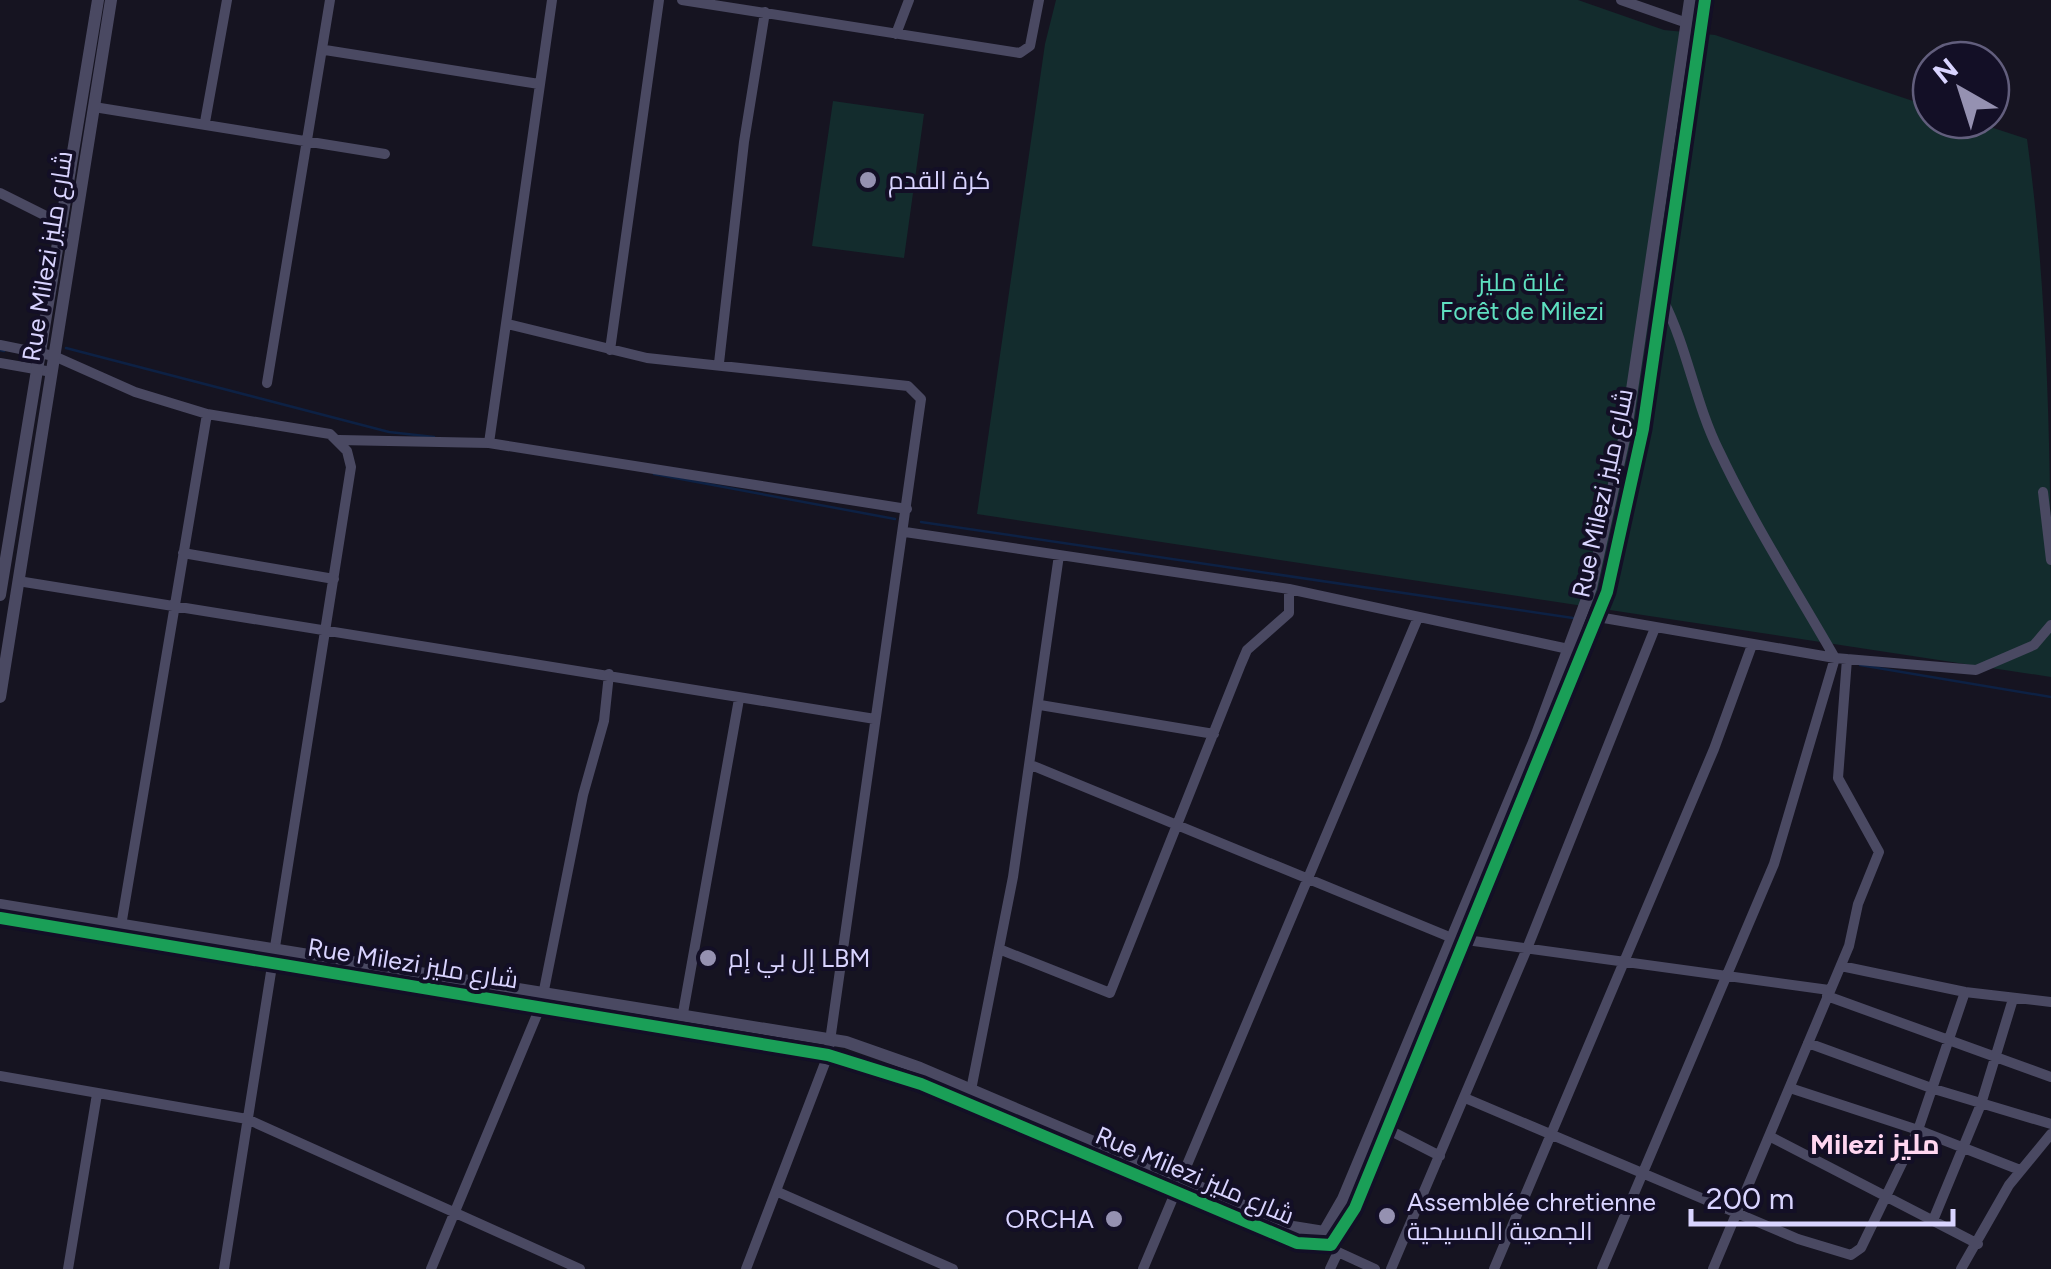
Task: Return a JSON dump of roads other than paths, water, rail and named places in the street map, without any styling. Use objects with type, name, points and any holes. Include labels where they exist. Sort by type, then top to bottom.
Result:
[{"type":"street","name":"Rue Milezi شارع مليز","points":[[0,595],[98,0]]},
{"type":"street","name":"Rue Milezi شارع مليز","points":[[0,697],[111,0]]},
{"type":"street","points":[[205,122],[227,0]]},
{"type":"street","points":[[267,383],[330,0]]},
{"type":"street","points":[[489,443],[552,0]]},
{"type":"street","points":[[610,350],[659,0]]},
{"type":"street","points":[[682,0],[718,2],[896,34],[1026,52],[1038,0]]},
{"type":"street","points":[[896,34],[909,0]]},
{"type":"street","points":[[1621,0],[1687,23]]},
{"type":"street","name":"Rue Milezi شارع مليز","points":[[1578,651],[1626,430],[1690,0]]},
{"type":"street","name":"Rue Milezi شارع مليز","points":[[0,918],[543,999],[828,1055],[921,1084],[1293,1227],[1324,1232],[1343,1199],[1459,940],[1578,651],[1598,617],[1640,445],[1705,0]]},
{"type":"street","points":[[720,363],[744,142],[765,12]]},
{"type":"street","points":[[324,50],[539,84]]},
{"type":"street","points":[[94,107],[384,154]]},
{"type":"street","points":[[0,194],[62,224]]},
{"type":"street","points":[[1662,299],[1680,335],[1717,448],[1772,554],[1841,659],[1838,778],[1879,852],[1858,904],[1842,966],[1713,1269]]},
{"type":"street","points":[[508,324],[646,358],[720,363],[916,391],[921,399],[827,1038],[828,1055],[746,1269]]},
{"type":"street","points":[[0,345],[54,356],[134,392],[207,414],[340,440],[489,443],[907,509]]},
{"type":"street","points":[[0,363],[52,372]]},
{"type":"street","points":[[121,926],[207,414]]},
{"type":"street","points":[[224,1269],[351,467],[340,440]]},
{"type":"street","points":[[2043,492],[2051,560]]},
{"type":"street","points":[[904,532],[1289,589],[1417,620],[1578,651]]},
{"type":"street","points":[[184,553],[334,580]]},
{"type":"street","points":[[972,1090],[1000,949],[1040,705],[1059,555]]},
{"type":"street","points":[[18,581],[874,719]]},
{"type":"street","points":[[1000,949],[1110,993],[1247,650],[1289,613],[1289,589]]},
{"type":"street","points":[[1598,617],[1841,659],[1976,670],[2034,645],[2051,625]]},
{"type":"street","points":[[1143,1269],[1417,620]]},
{"type":"street","points":[[1391,1269],[1526,950],[1655,628]]},
{"type":"street","points":[[1494,1269],[1714,749],[1752,645]]},
{"type":"street","points":[[1602,1269],[1774,864],[1841,659]]},
{"type":"street","points":[[431,1269],[543,999],[583,794],[604,721],[609,674]]},
{"type":"street","points":[[683,1013],[739,699]]},
{"type":"street","points":[[1040,705],[1214,734]]},
{"type":"street","points":[[1030,764],[1459,940],[1828,993],[2051,1077]]},
{"type":"street","name":"Rue Milezi شارع مليز","points":[[0,905],[272,957]]},
{"type":"street","name":"Rue Milezi شارع مليز","points":[[543,999],[683,1013],[827,1038],[902,1061],[1180,1185],[1297,1243],[1334,1249],[1388,1129],[1459,940]]},
{"type":"street","points":[[1842,966],[1965,992],[2051,1002]]},
{"type":"street","points":[[1465,1098],[1798,1239],[1851,1255],[1862,1248],[1918,1130],[1965,992]]},
{"type":"street","points":[[1934,1218],[1981,1104],[2013,999]]},
{"type":"street","points":[[1808,1044],[1934,1089],[2051,1124]]},
{"type":"street","points":[[0,1076],[247,1119],[580,1269]]},
{"type":"street","points":[[1790,1088],[1918,1130],[2020,1170]]},
{"type":"street","points":[[68,1269],[97,1094]]},
{"type":"street","points":[[1388,1129],[1440,1156]]},
{"type":"street","points":[[1961,1269],[2020,1170],[2051,1134]]},
{"type":"street","points":[[1770,1136],[1978,1244]]},
{"type":"street","points":[[778,1192],[954,1269]]},
{"type":"street","points":[[1324,1232],[1334,1249],[1375,1269]]},
{"type":"street","points":[[1330,1269],[1334,1249]]},
{"type":"waterway","points":[[66,348],[389,432],[434,437]]},
{"type":"waterway","points":[[0,350],[4,351]]},
{"type":"waterway","points":[[654,474],[895,519]]},
{"type":"waterway","points":[[921,522],[1573,618]]},
{"type":"waterway","points":[[1860,665],[2051,697]]},
{"type":"place","name":"كرة القدم","points":[[868,180]]},
{"type":"place","name":"إل بي إم LBM","points":[[708,958]]},
{"type":"place","name":"Assemblée chretienne الجمعية المسيحية","points":[[1387,1216]]},
{"type":"place","name":"ORCHA","points":[[1114,1219]]},
{"type":"district","name":"Milezi مليز","points":[[1875,1144]]},
{"type":"park label","name":"غابة مليز Forêt de Milezi","points":[[1522,296]]}]
